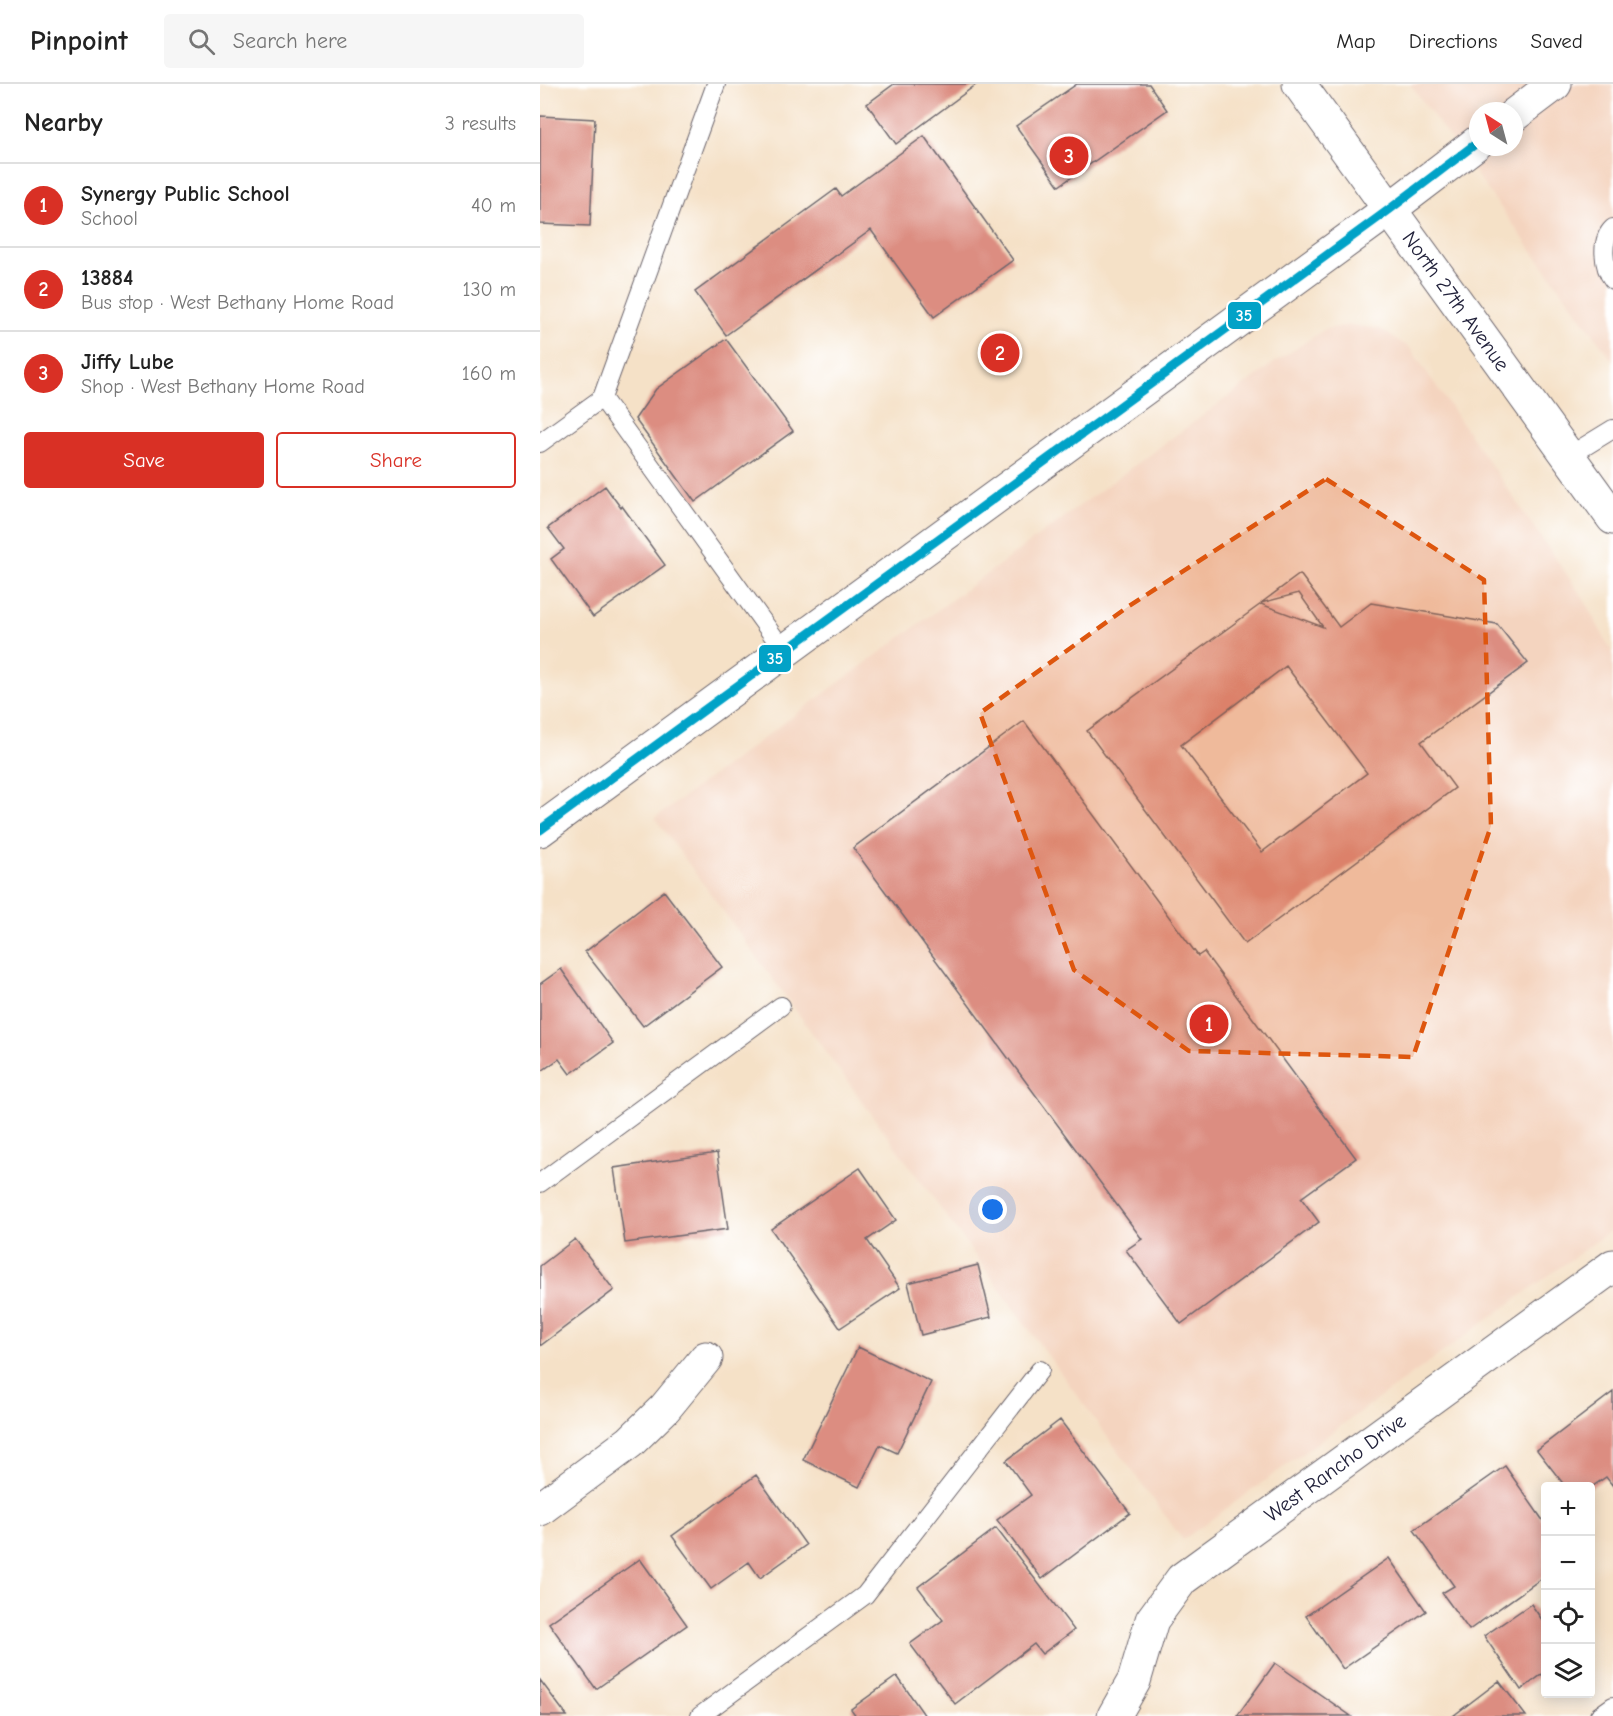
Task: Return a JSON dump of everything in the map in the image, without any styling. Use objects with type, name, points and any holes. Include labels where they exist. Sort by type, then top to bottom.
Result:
[{"type":"main road","name":"North 27th Avenue","points":[[1299,84],[1613,518]]},
{"type":"main road","points":[[1523,108],[1555,84]]},
{"type":"main road","points":[[540,830],[1469,149]]},
{"type":"main road","name":"West Rancho Drive","points":[[1114,1716],[1134,1681],[1152,1620],[1182,1579],[1613,1266]]},
{"type":"main road","points":[[540,1509],[630,1442],[664,1408],[706,1358]]},
{"type":"lane","points":[[540,443],[602,398],[716,84]]},
{"type":"lane","points":[[1613,228],[1604,249],[1609,274],[1613,280]]},
{"type":"lane","points":[[602,398],[784,651]]},
{"type":"lane","points":[[1569,456],[1613,429]]},
{"type":"lane","points":[[540,1183],[781,1006]]},
{"type":"lane","points":[[700,1716],[865,1595],[1040,1370]]},
{"type":"lane","points":[[1599,1716],[1613,1706]]},
{"type":"highlighted area","points":[[1326,479],[1484,580],[1491,826],[1413,1057],[1189,1051],[1074,970],[980,713],[1129,606]]},
{"type":"shaded area","points":[[1410,84],[1613,84],[1613,361]]},
{"type":"shaded area","points":[[1350,325],[1380,329],[1410,348],[1583,598],[1613,654],[1613,1229],[1183,1540],[655,818],[1274,363],[1325,329]]},
{"type":"building","points":[[894,84],[977,84],[896,144],[867,104]]},
{"type":"building","points":[[1077,84],[1149,84],[1167,110],[1059,186],[1016,126]]},
{"type":"building","points":[[540,116],[595,119],[590,226],[540,224]]},
{"type":"building","points":[[924,136],[1013,260],[934,317],[871,230],[726,335],[695,292],[836,189],[841,196]]},
{"type":"building","points":[[1013,337],[1019,346],[997,362],[991,354]]},
{"type":"building","points":[[726,339],[793,431],[695,502],[635,419],[656,389]]},
{"type":"building","points":[[605,486],[665,565],[593,617],[551,559],[564,549],[548,528]]},
{"type":"building","points":[[1300,574],[1339,627],[1371,603],[1497,624],[1528,663],[1421,742],[1455,788],[1245,944],[1087,731],[1261,604],[1323,627],[1299,593],[1261,603]],"holes":[[[1286,666],[1367,773],[1262,852],[1181,745]]]},
{"type":"building","points":[[1024,721],[1198,956],[1204,952],[1356,1158],[1301,1198],[1319,1222],[1181,1324],[1126,1250],[1142,1239],[853,848]]},
{"type":"building","points":[[664,891],[722,967],[643,1026],[585,952]]},
{"type":"building","points":[[561,969],[613,1043],[570,1074],[559,1059],[540,1072],[540,984]]},
{"type":"building","points":[[717,1153],[728,1229],[625,1243],[614,1168]]},
{"type":"building","points":[[860,1168],[896,1220],[867,1240],[900,1288],[840,1328],[771,1229]]},
{"type":"building","points":[[575,1239],[614,1290],[540,1346],[540,1266]]},
{"type":"building","points":[[978,1265],[991,1317],[921,1335],[908,1283]]},
{"type":"building","points":[[858,1347],[931,1382],[897,1453],[880,1445],[859,1487],[803,1460]]},
{"type":"building","points":[[1613,1392],[1613,1486],[1606,1477],[1595,1485],[1595,1482],[1562,1482],[1537,1450]]},
{"type":"building","points":[[1060,1420],[1130,1513],[1042,1579],[997,1520],[1031,1495],[1006,1461]]},
{"type":"building","points":[[1505,1466],[1541,1518],[1541,1579],[1469,1630],[1442,1593],[1454,1586],[1414,1530]]},
{"type":"building","points":[[756,1475],[806,1545],[760,1578],[749,1562],[711,1589],[672,1536]]},
{"type":"building","points":[[996,1528],[1074,1630],[1042,1654],[1034,1644],[955,1704],[910,1644],[943,1620],[918,1587]]},
{"type":"building","points":[[1389,1558],[1426,1611],[1343,1669],[1306,1616]]},
{"type":"building","points":[[640,1559],[687,1625],[596,1689],[549,1623]]},
{"type":"building","points":[[1531,1604],[1541,1618],[1541,1675],[1521,1690],[1484,1636]]},
{"type":"building","points":[[1275,1663],[1351,1716],[1237,1716]]},
{"type":"building","points":[[897,1676],[925,1716],[856,1716],[851,1709]]},
{"type":"building","points":[[540,1680],[567,1716],[540,1716]]},
{"type":"building","points":[[1499,1681],[1526,1716],[1453,1716]]},
{"type":"transit line","name":"35","points":[[540,830],[1469,149]]},
{"type":"place","name":"Jiffy Lube","points":[[1069,156]]},
{"type":"place","name":"13884","points":[[1000,353]]},
{"type":"place","name":"Synergy Public School","points":[[1209,1024]]}]
